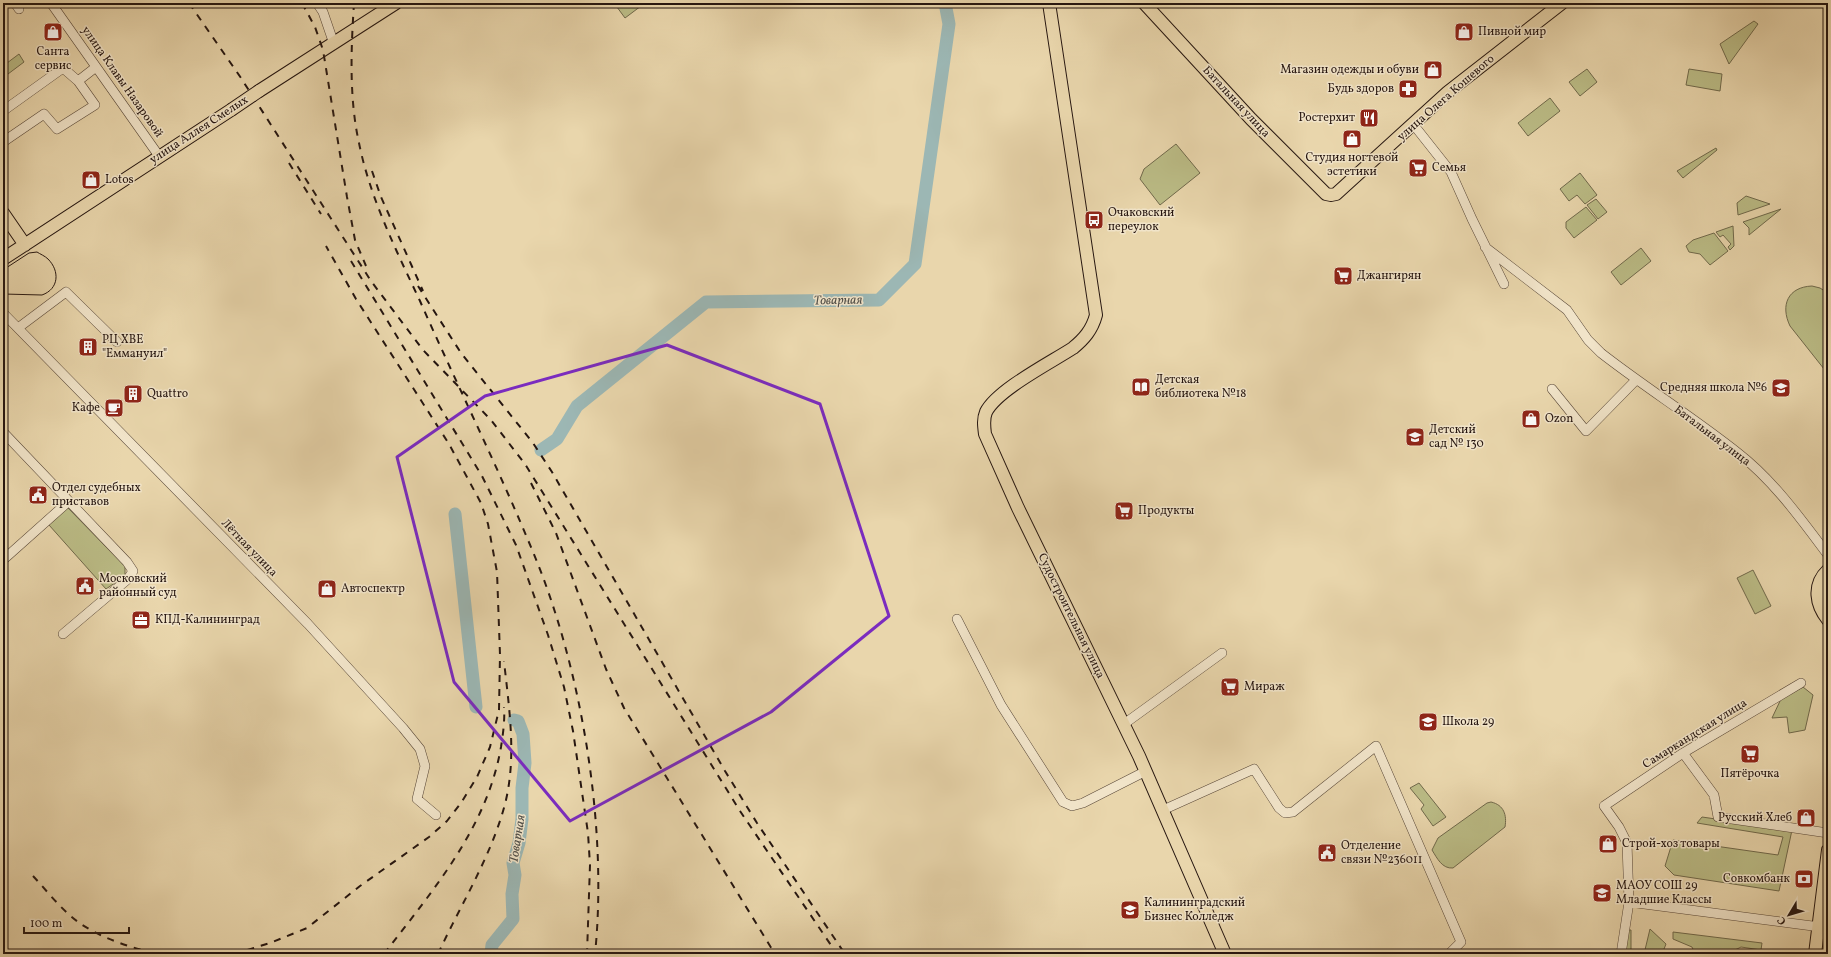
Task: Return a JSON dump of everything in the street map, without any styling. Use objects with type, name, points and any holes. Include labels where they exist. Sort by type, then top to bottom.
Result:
[{"type":"main road","name":"улица Аллея Смелых","points":[[3,259],[396,3]]},
{"type":"main road","name":"Судостроительная улица","points":[[1049,3],[1096,315],[1094,323],[1084,339],[1073,348],[997,398],[985,414],[983,422],[985,434],[1018,508],[1146,771]]},
{"type":"main road","name":"Батальная улица","points":[[1144,3],[1251,119],[1326,194],[1331,195]]},
{"type":"main road","name":"улица Олега Кошевого","points":[[1331,195],[1340,190],[1448,92],[1562,3]]},
{"type":"main road","points":[[3,213],[25,245]]},
{"type":"main road","points":[[1828,570],[1820,579],[1817,593],[1818,603],[1822,613],[1828,620]]},
{"type":"main road","points":[[1146,771],[1225,954]]},
{"type":"main road","points":[[1815,954],[1823,927],[1828,850]]},
{"type":"street","name":"улица Клавы Назаровой","points":[[51,3],[159,156]]},
{"type":"street","points":[[318,3],[323,12],[334,44]]},
{"type":"street","points":[[78,81],[96,67]]},
{"type":"street","points":[[3,111],[63,68],[78,81],[95,106],[56,129],[44,114],[3,142]]},
{"type":"street","points":[[1413,124],[1451,172],[1485,247],[1504,284]]},
{"type":"street","name":"Батальная улица","points":[[1485,247],[1567,310],[1588,340],[1601,353],[1636,380],[1739,453],[1768,481],[1796,512],[1828,555]]},
{"type":"street","points":[[18,328],[66,292],[117,342]]},
{"type":"street","name":"Лётная улица","points":[[3,313],[308,624],[403,728],[420,749],[425,766],[417,799],[436,815]]},
{"type":"street","points":[[1552,390],[1586,432],[1636,380]]},
{"type":"street","points":[[3,432],[133,571],[128,579],[63,634]]},
{"type":"street","points":[[3,560],[68,502]]},
{"type":"street","points":[[957,619],[1001,705],[1063,802],[1072,806],[1083,803],[1146,771]]},
{"type":"street","points":[[1124,724],[1222,653]]},
{"type":"street","name":"Самаркандская улица","points":[[1629,902],[1626,843],[1619,828],[1604,806],[1683,753],[1801,683]]},
{"type":"street","points":[[1161,806],[1254,769],[1278,808],[1285,813],[1293,812],[1376,746],[1461,942],[1449,954]]},
{"type":"street","points":[[1683,753],[1714,795],[1718,817],[1828,833]]},
{"type":"street","points":[[1621,954],[1629,902],[1823,927]]},
{"type":"highlighted area","points":[[667,345],[820,404],[889,616],[771,712],[570,821],[454,682],[397,457],[485,396]]},
{"type":"green space","points":[[614,3],[645,3],[625,18]]},
{"type":"green space","points":[[1754,21],[1758,24],[1729,64],[1720,44]]},
{"type":"green space","points":[[19,54],[24,62],[8,74],[3,66]]},
{"type":"green space","points":[[1587,69],[1597,82],[1580,96],[1569,82]]},
{"type":"green space","points":[[1689,69],[1722,74],[1720,91],[1686,85]]},
{"type":"green space","points":[[1550,98],[1560,111],[1528,136],[1518,123]]},
{"type":"green space","points":[[1176,144],[1200,173],[1160,205],[1140,179],[1144,169]]},
{"type":"green space","points":[[1716,148],[1717,150],[1683,178],[1677,171]]},
{"type":"green space","points":[[1580,173],[1597,195],[1585,204],[1577,195],[1569,201],[1560,189]]},
{"type":"green space","points":[[1746,196],[1770,204],[1738,215],[1737,203]]},
{"type":"green space","points":[[1596,199],[1607,212],[1598,219],[1587,205]]},
{"type":"green space","points":[[1586,207],[1597,220],[1574,238],[1566,228],[1566,222]]},
{"type":"green space","points":[[1781,209],[1749,235],[1749,228],[1743,222]]},
{"type":"green space","points":[[1733,226],[1734,246],[1730,250],[1728,247],[1731,244],[1723,235],[1720,237],[1716,232]]},
{"type":"green space","points":[[1714,233],[1728,251],[1710,265],[1700,254],[1689,252],[1686,246],[1693,240]]},
{"type":"green space","points":[[1641,248],[1651,261],[1621,285],[1611,272]]},
{"type":"green space","points":[[1812,286],[1820,288],[1828,293],[1828,374],[1790,326],[1787,318],[1786,304],[1788,298],[1797,290]]},
{"type":"green space","points":[[67,507],[125,566],[125,576],[106,589],[49,525]]},
{"type":"green space","points":[[1753,570],[1771,606],[1755,614],[1737,578]]},
{"type":"green space","points":[[1803,687],[1813,695],[1805,730],[1789,733],[1787,717],[1772,718],[1781,699]]},
{"type":"green space","points":[[1419,783],[1446,817],[1433,826],[1421,809],[1424,805],[1410,788]]},
{"type":"green space","points":[[1491,802],[1499,805],[1504,811],[1505,827],[1453,868],[1443,865],[1432,850],[1438,838],[1487,803]]},
{"type":"green space","points":[[1702,817],[1792,830],[1779,891],[1674,875],[1665,866],[1673,840],[1778,855],[1783,837],[1697,823]]},
{"type":"green space","points":[[1650,929],[1666,944],[1662,954],[1644,954]]},
{"type":"green space","points":[[1627,930],[1631,930],[1631,954],[1625,954]]},
{"type":"green space","points":[[1673,932],[1762,943],[1761,950],[1741,947],[1727,954],[1695,954],[1692,947],[1673,939]]},
{"type":"waterway","name":"Товарная","points":[[541,450],[557,439],[577,406],[706,302],[879,300],[915,264],[949,24],[945,3]]},
{"type":"waterway","name":"Товарная","points":[[455,514],[476,707]]},
{"type":"waterway","name":"Товарная","points":[[491,954],[492,945],[513,919],[512,894],[515,875],[513,863],[519,843],[522,819],[522,788],[525,763],[523,734],[518,721],[514,720]]},
{"type":"tram line","points":[[3,270],[29,253],[37,252],[47,258],[55,269],[56,274],[55,284],[52,289],[42,295],[3,294]]},
{"type":"railway","points":[[189,3],[241,78],[371,281],[423,350],[491,420],[525,464],[740,811],[837,954]]},
{"type":"railway","points":[[302,3],[315,27],[323,50],[355,240],[366,266]]},
{"type":"railway","points":[[354,3],[352,38],[352,91],[359,143],[370,184],[393,243],[492,457],[533,552],[550,598],[565,646],[578,697],[594,802],[598,854],[598,905],[595,954]]},
{"type":"railway","points":[[289,163],[321,214]]},
{"type":"railway","points":[[372,171],[381,197],[423,291]]},
{"type":"railway","points":[[234,954],[270,943],[307,928],[360,886],[429,837],[447,821],[461,803],[477,777],[490,747],[499,710],[500,655],[497,572],[488,524],[481,503],[449,444],[356,299],[326,246]]},
{"type":"railway","points":[[351,261],[482,476],[516,545],[548,635],[564,687],[573,731],[588,833],[590,865],[587,954]]},
{"type":"railway","points":[[418,286],[461,353],[533,443],[552,472],[725,771],[757,823],[845,954]]},
{"type":"railway","points":[[531,483],[556,533],[606,669],[624,708],[775,954]]},
{"type":"railway","points":[[438,954],[484,862],[505,804],[511,768],[511,732],[504,661]]},
{"type":"railway","points":[[384,954],[439,882],[456,857],[484,805],[494,777],[501,747],[504,707]]},
{"type":"railway","points":[[33,876],[56,902],[81,924],[118,942],[158,954]]},
{"type":"place","name":"Санта сервис","points":[[53,32]]},
{"type":"place","name":"Пивной мир","points":[[1464,32]]},
{"type":"place","name":"Магазин одежды и обуви","points":[[1433,70]]},
{"type":"place","name":"Будь здоров","points":[[1408,89]]},
{"type":"place","name":"Ростерхит","points":[[1369,118]]},
{"type":"place","name":"Студия ногтевой эстетики","points":[[1352,139]]},
{"type":"place","name":"Семья","points":[[1418,168]]},
{"type":"place","name":"Lotos","points":[[91,180]]},
{"type":"place","name":"Очаковский переулок","points":[[1094,220]]},
{"type":"place","name":"Джангирян","points":[[1343,276]]},
{"type":"place","name":"РЦ ХВЕ \"Еммануил\"","points":[[88,347]]},
{"type":"place","name":"Детская библиотека №18","points":[[1141,387]]},
{"type":"place","name":"Средняя школа №6","points":[[1781,388]]},
{"type":"place","name":"Quattro","points":[[133,394]]},
{"type":"place","name":"Кафе","points":[[114,408]]},
{"type":"place","name":"Ozon","points":[[1531,419]]},
{"type":"place","name":"Детский сад № 130","points":[[1415,437]]},
{"type":"place","name":"Отдел судебных приставов","points":[[38,495]]},
{"type":"place","name":"Продукты","points":[[1124,511]]},
{"type":"place","name":"Московский районный суд","points":[[85,586]]},
{"type":"place","name":"Автоспектр","points":[[327,589]]},
{"type":"place","name":"КПД-Калининград","points":[[141,620]]},
{"type":"place","name":"Мираж","points":[[1230,687]]},
{"type":"place","name":"Школа 29","points":[[1428,722]]},
{"type":"place","name":"Пятёрочка","points":[[1750,754]]},
{"type":"place","name":"Русский Хлеб","points":[[1806,818]]},
{"type":"place","name":"Строй-хоз товары","points":[[1608,844]]},
{"type":"place","name":"Отделение связи №236011","points":[[1327,853]]},
{"type":"place","name":"Совкомбанк","points":[[1804,879]]},
{"type":"place","name":"МАОУ СОШ 29 Младшие Классы","points":[[1602,893]]},
{"type":"place","name":"Калининградский Бизнес Колледж","points":[[1130,910]]}]
